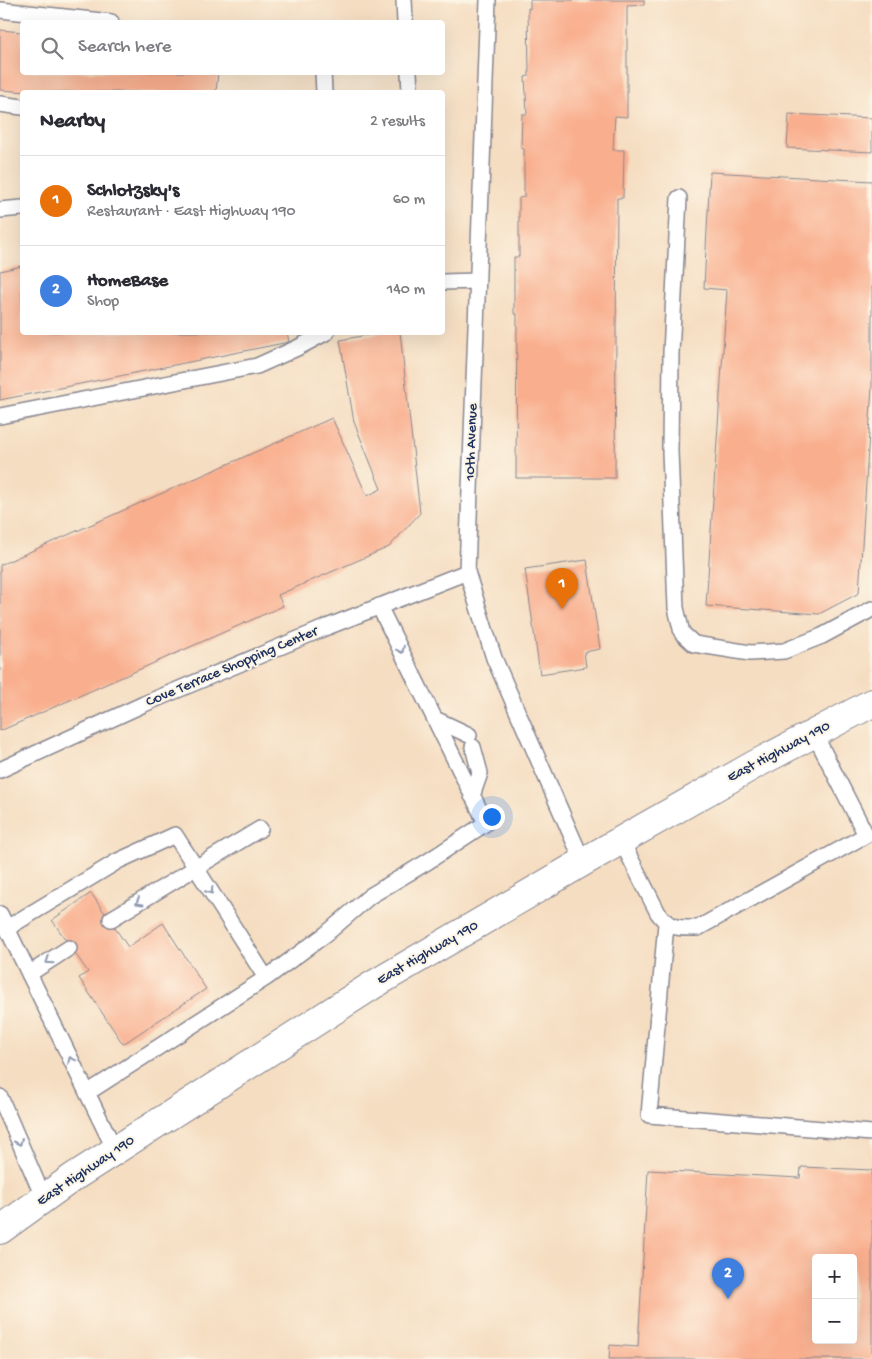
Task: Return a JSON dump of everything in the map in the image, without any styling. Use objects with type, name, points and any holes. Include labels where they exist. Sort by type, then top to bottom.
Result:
[{"type":"main road","name":"East Highway 190","points":[[0,1230],[72,1178],[373,985],[746,769],[872,703]]},
{"type":"lane","points":[[404,0],[405,20]]},
{"type":"lane","name":"10th Avenue","points":[[488,0],[467,572],[494,658],[583,862]]},
{"type":"lane","points":[[0,10],[92,20]]},
{"type":"lane","points":[[324,75],[324,90]]},
{"type":"lane","points":[[409,75],[410,90]]},
{"type":"lane","points":[[0,104],[20,107]]},
{"type":"lane","points":[[679,198],[671,353],[670,451],[676,608],[682,633],[694,644],[750,653],[784,651],[822,636],[872,610]]},
{"type":"lane","points":[[0,210],[20,208]]},
{"type":"lane","points":[[445,282],[478,281]]},
{"type":"lane","points":[[0,416],[257,366],[321,335]]},
{"type":"lane","name":"Cove Terrace Shopping Center","points":[[0,770],[144,704],[379,606],[467,572]]},
{"type":"lane","points":[[87,1093],[266,978],[326,934],[370,896],[427,862],[486,823],[379,606]]},
{"type":"lane","points":[[435,719],[471,741],[480,773],[472,796]]},
{"type":"lane","points":[[621,840],[658,913],[666,924],[680,928],[698,928],[869,834],[814,733]]},
{"type":"lane","points":[[111,919],[260,829]]},
{"type":"lane","points":[[7,928],[118,861],[175,835],[266,978]]},
{"type":"lane","points":[[0,914],[115,1150]]},
{"type":"lane","points":[[666,924],[650,1115],[872,1133]]},
{"type":"lane","points":[[29,974],[69,948]]},
{"type":"lane","points":[[0,1098],[44,1198]]},
{"type":"building","points":[[530,0],[644,0],[644,5],[627,6],[627,117],[615,116],[613,150],[624,150],[623,198],[617,198],[615,478],[516,478],[517,314],[514,314],[514,257],[519,257],[519,198],[524,197],[524,149],[521,148],[522,114],[527,114],[525,77],[529,76],[528,8],[530,9]]},
{"type":"building","points":[[0,30],[20,32],[20,75],[218,75],[216,90],[0,90]]},
{"type":"building","points":[[789,114],[872,118],[872,152],[787,148]]},
{"type":"building","points":[[710,172],[872,181],[872,386],[859,593],[819,614],[706,606],[727,290],[704,288]]},
{"type":"building","points":[[20,266],[20,335],[288,335],[289,342],[0,400],[0,271]]},
{"type":"building","points":[[368,335],[400,335],[420,513],[389,547],[278,595],[283,606],[0,731],[0,565],[332,418],[367,496],[381,489],[354,422],[340,340]]},
{"type":"building","points":[[587,560],[600,649],[584,652],[586,667],[540,674],[525,569]]},
{"type":"building","points":[[91,893],[128,947],[163,923],[206,989],[123,1044],[79,978],[88,972],[52,920]]},
{"type":"building","points":[[801,1167],[872,1170],[872,1359],[609,1359],[610,1345],[638,1347],[648,1170],[800,1178]]},
{"type":"place","name":"Schlotzsky's","points":[[562,609]]},
{"type":"place","name":"HomeBase","points":[[728,1299]]}]
